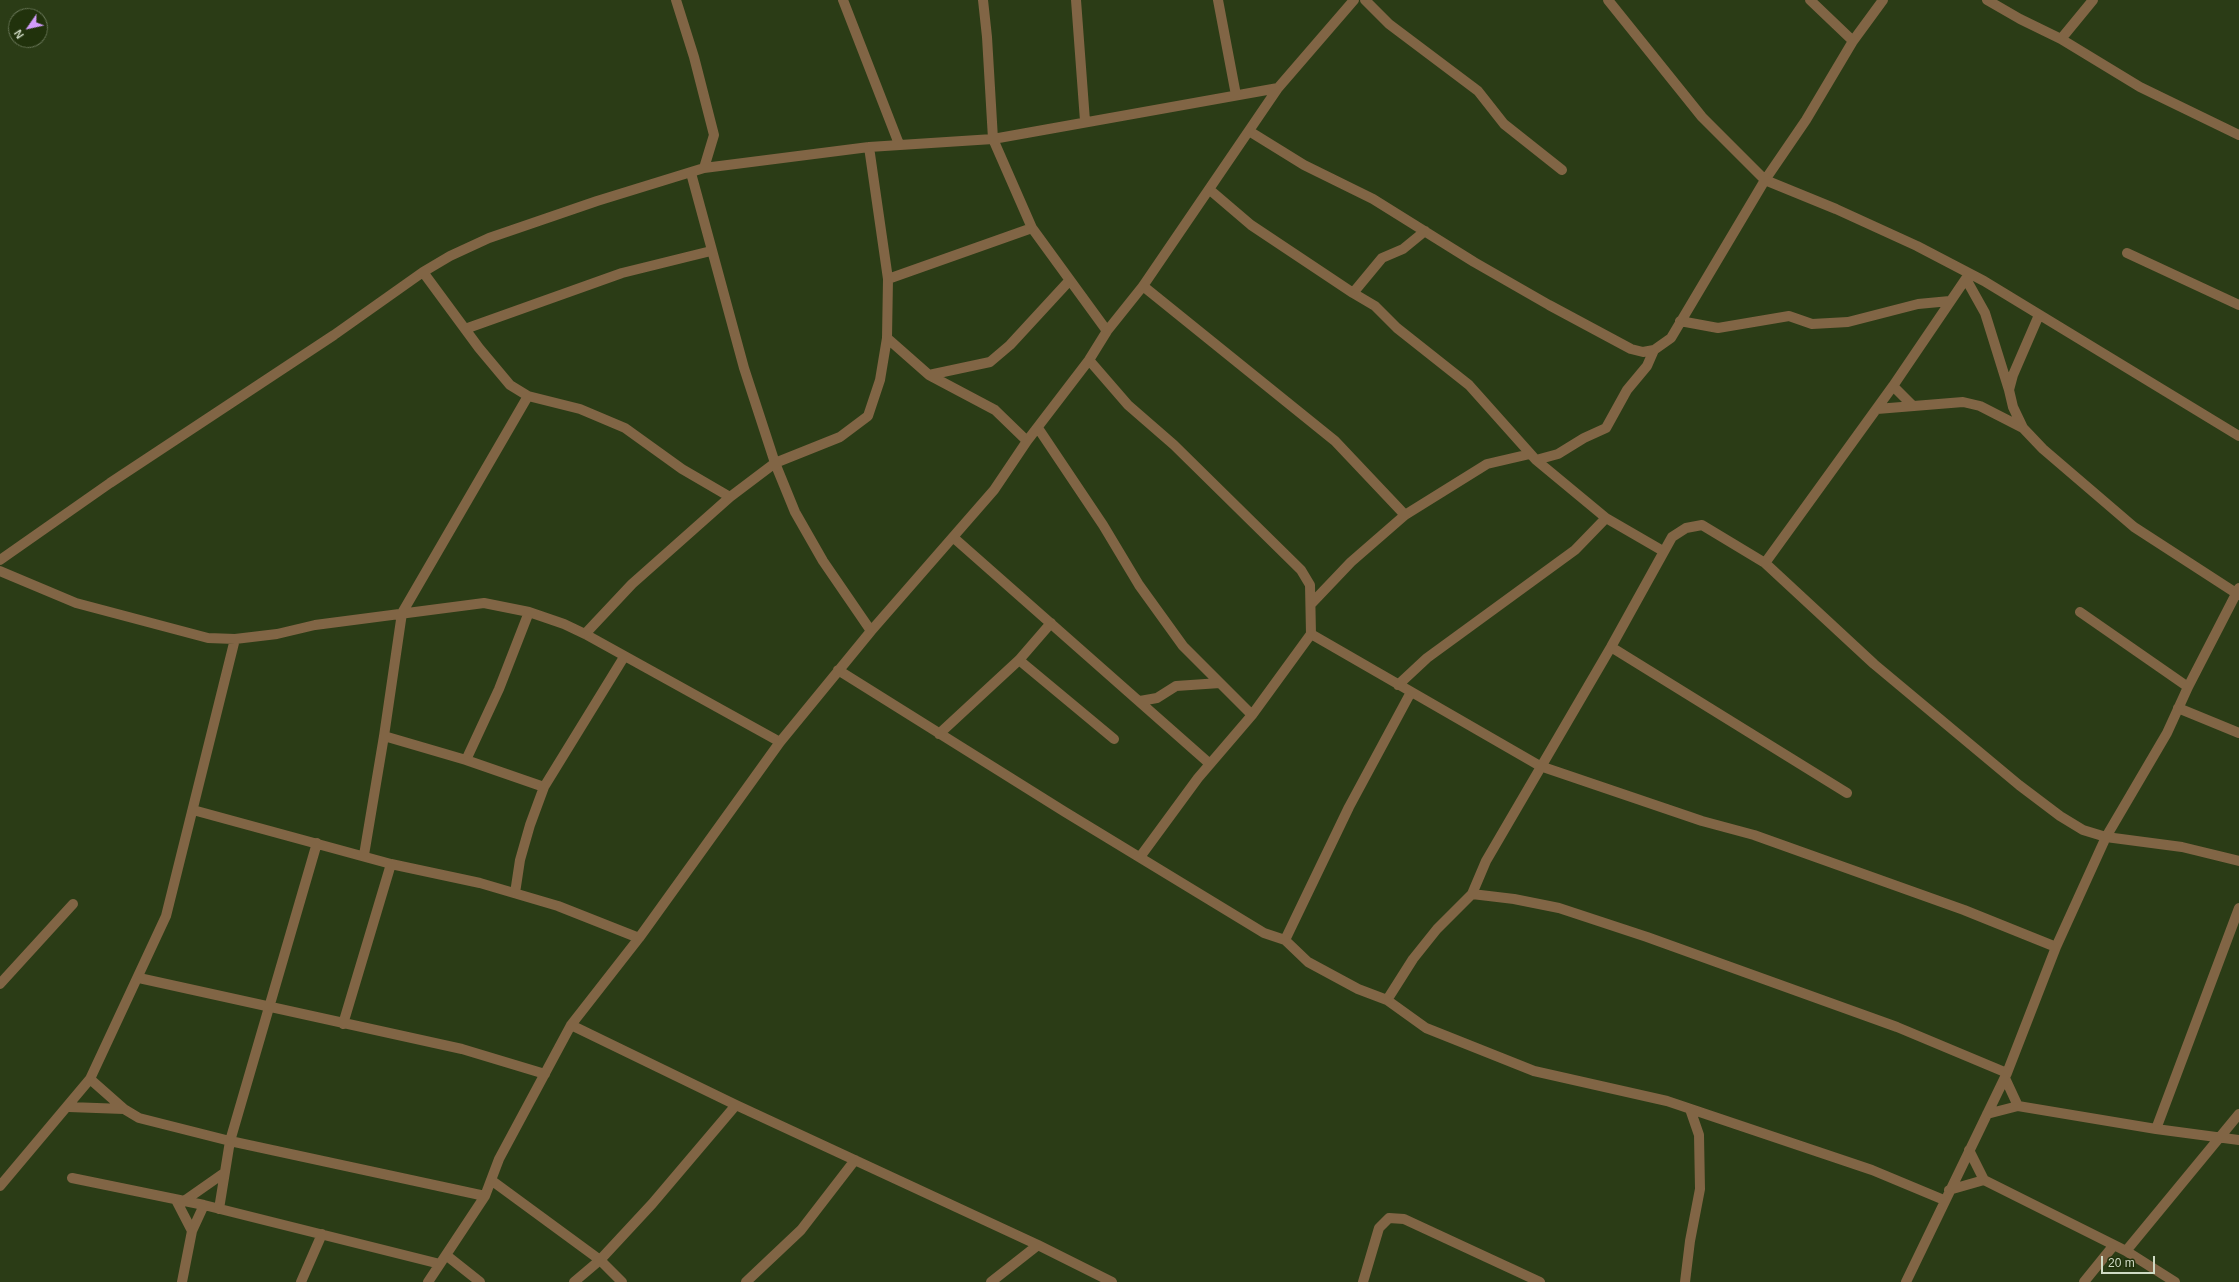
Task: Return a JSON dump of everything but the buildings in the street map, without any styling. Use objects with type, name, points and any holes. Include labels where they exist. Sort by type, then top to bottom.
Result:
[{"type":"street","points":[[676,0],[694,56],[714,135],[704,168]]},
{"type":"street","points":[[843,0],[899,144]]},
{"type":"street","points":[[983,0],[987,37],[993,139],[1032,228],[1069,281],[1107,331]]},
{"type":"street","points":[[1076,0],[1085,121]]},
{"type":"street","points":[[1218,0],[1236,95]]},
{"type":"street","points":[[428,1282],[485,1196],[499,1159],[571,1025],[639,938],[780,742],[871,631],[954,538],[994,490],[1027,441],[1089,360],[1107,331],[1143,286],[1210,190],[1278,88],[1354,0]]},
{"type":"street","points":[[1365,0],[1389,24],[1478,91],[1504,124],[1562,170]]},
{"type":"street","points":[[1608,0],[1702,117],[1765,180],[1836,209],[1904,240],[2039,315],[2239,436]]},
{"type":"street","points":[[1810,0],[1853,41]]},
{"type":"street","points":[[1249,131],[1304,165],[1373,199],[1474,262],[1549,305],[1625,345],[1643,352],[1654,350],[1670,338],[1765,180],[1806,120],[1853,41],[1883,0]]},
{"type":"street","points":[[1987,0],[2020,19],[2061,39],[2140,87],[2239,135]]},
{"type":"street","points":[[2061,39],[2093,0]]},
{"type":"street","points":[[0,560],[110,483],[334,335],[423,272],[450,256],[489,238],[597,201],[704,168],[869,147],[993,139],[1085,121],[1278,88]]},
{"type":"street","points":[[586,634],[632,584],[730,498],[775,463],[840,437],[868,416],[880,380],[887,338],[888,279],[869,147]]},
{"type":"street","points":[[690,173],[705,221],[711,251],[744,368],[775,463],[795,512],[823,562],[871,631]]},
{"type":"street","points":[[1210,190],[1251,225],[1352,293],[1375,306],[1397,328],[1469,385],[1533,457],[1606,518],[1663,552]]},
{"type":"street","points":[[888,279],[1032,228]]},
{"type":"street","points":[[1352,293],[1382,258],[1403,249],[1426,231]]},
{"type":"street","points":[[465,328],[622,273],[711,251]]},
{"type":"street","points":[[2127,253],[2239,305]]},
{"type":"street","points":[[423,272],[510,385],[528,396],[580,409],[625,428],[682,469],[730,498]]},
{"type":"street","points":[[1765,563],[1877,409],[1967,276]]},
{"type":"street","points":[[1906,1282],[1944,1200],[2006,1076],[2056,947],[2106,836],[2167,733],[2188,687],[2238,592],[2134,527],[2043,449],[2023,428],[2013,407],[2010,390],[1985,313],[1967,276]]},
{"type":"street","points":[[929,375],[990,362],[1010,345],[1069,281]]},
{"type":"street","points":[[1143,286],[1335,441],[1405,515]]},
{"type":"street","points":[[1680,321],[1718,328],[1789,316],[1812,324],[1848,322],[1918,304],[1950,301]]},
{"type":"street","points":[[2010,390],[2013,374],[2039,315]]},
{"type":"street","points":[[887,338],[929,375],[995,410],[1027,441]]},
{"type":"street","points":[[1311,604],[1351,562],[1405,515],[1488,464],[1558,454],[1584,438],[1606,428],[1627,390],[1647,366],[1654,350]]},
{"type":"street","points":[[1089,360],[1128,406],[1179,450],[1301,570],[1310,585],[1311,634],[1252,714],[1210,764],[1140,857]]},
{"type":"street","points":[[1893,386],[1912,405]]},
{"type":"street","points":[[364,855],[384,736],[402,613],[528,396]]},
{"type":"street","points":[[1877,409],[1962,402],[1980,406],[2023,428]]},
{"type":"street","points":[[1038,428],[1103,525],[1139,585],[1183,646],[1252,714]]},
{"type":"street","points":[[1398,685],[1427,658],[1575,550],[1606,518]]},
{"type":"street","points":[[1387,1000],[1413,959],[1437,929],[1472,894],[1486,861],[1540,766],[1611,647],[1672,537],[1686,528],[1702,525],[1765,563],[1874,664],[2019,785],[2060,816],[2083,830],[2106,836],[2182,847],[2239,861]]},
{"type":"street","points":[[954,538],[1210,764]]},
{"type":"street","points":[[0,571],[82,605],[208,638],[235,639],[277,634],[315,624],[484,603],[530,612],[564,624],[586,634],[624,657],[780,742]]},
{"type":"street","points":[[466,760],[499,689],[530,612]]},
{"type":"street","points":[[2080,612],[2188,687]]},
{"type":"street","points":[[939,734],[1019,660],[1051,623]]},
{"type":"street","points":[[1311,634],[1540,766],[1702,821],[1754,835],[1964,910],[2056,947]]},
{"type":"street","points":[[0,1186],[69,1107],[90,1079],[139,978],[166,916],[235,639]]},
{"type":"street","points":[[1611,647],[1847,794]]},
{"type":"street","points":[[515,893],[520,860],[530,825],[544,787],[624,657]]},
{"type":"street","points":[[1019,660],[1114,739]]},
{"type":"street","points":[[838,670],[939,734],[1264,933],[1285,940],[1308,962],[1358,989],[1387,1000],[1426,1028],[1534,1071],[1667,1101],[1872,1170],[1944,1200]]},
{"type":"street","points":[[1140,701],[1157,698],[1176,686],[1220,683]]},
{"type":"street","points":[[1285,940],[1349,807],[1411,692]]},
{"type":"street","points":[[2178,708],[2239,733]]},
{"type":"street","points":[[384,736],[466,760],[544,787]]},
{"type":"street","points":[[193,810],[364,855],[391,864],[480,883],[515,893],[558,906],[639,938]]},
{"type":"street","points":[[219,1209],[230,1141],[268,1008],[292,935],[317,843]]},
{"type":"street","points":[[343,1024],[391,864]]},
{"type":"street","points":[[1472,894],[1514,899],[1559,908],[1647,937],[1897,1027],[2006,1076],[2018,1106]]},
{"type":"street","points":[[0,984],[73,904]]},
{"type":"street","points":[[2156,1129],[2239,908]]},
{"type":"street","points":[[139,978],[268,1008],[462,1049],[545,1074]]},
{"type":"street","points":[[571,1025],[736,1105],[1038,1245],[1112,1282]]},
{"type":"street","points":[[90,1079],[124,1109],[139,1118],[230,1141],[485,1196]]},
{"type":"street","points":[[574,1282],[600,1260],[652,1204],[736,1105]]},
{"type":"street","points":[[1987,1114],[2018,1106],[2218,1139],[2239,1140]]},
{"type":"street","points":[[69,1107],[124,1109]]},
{"type":"street","points":[[1685,1282],[1690,1241],[1700,1189],[1699,1135],[1690,1110]]},
{"type":"street","points":[[2126,1251],[2239,1114]]},
{"type":"street","points":[[1970,1150],[1984,1180],[2126,1251],[2175,1282]]},
{"type":"street","points":[[746,1282],[801,1230],[855,1160]]},
{"type":"street","points":[[180,1200],[224,1173]]},
{"type":"street","points":[[72,1178],[204,1205],[440,1264]]},
{"type":"street","points":[[491,1180],[600,1260],[622,1282]]},
{"type":"street","points":[[1949,1190],[1984,1180]]},
{"type":"street","points":[[180,1200],[192,1232]]},
{"type":"street","points":[[182,1282],[192,1232],[204,1205]]},
{"type":"street","points":[[1364,1282],[1379,1228],[1389,1218],[1404,1219],[1540,1282]]},
{"type":"street","points":[[301,1282],[322,1234]]},
{"type":"street","points":[[991,1282],[1038,1245]]},
{"type":"street","points":[[2084,1282],[2114,1245]]},
{"type":"street","points":[[446,1255],[480,1282]]}]
